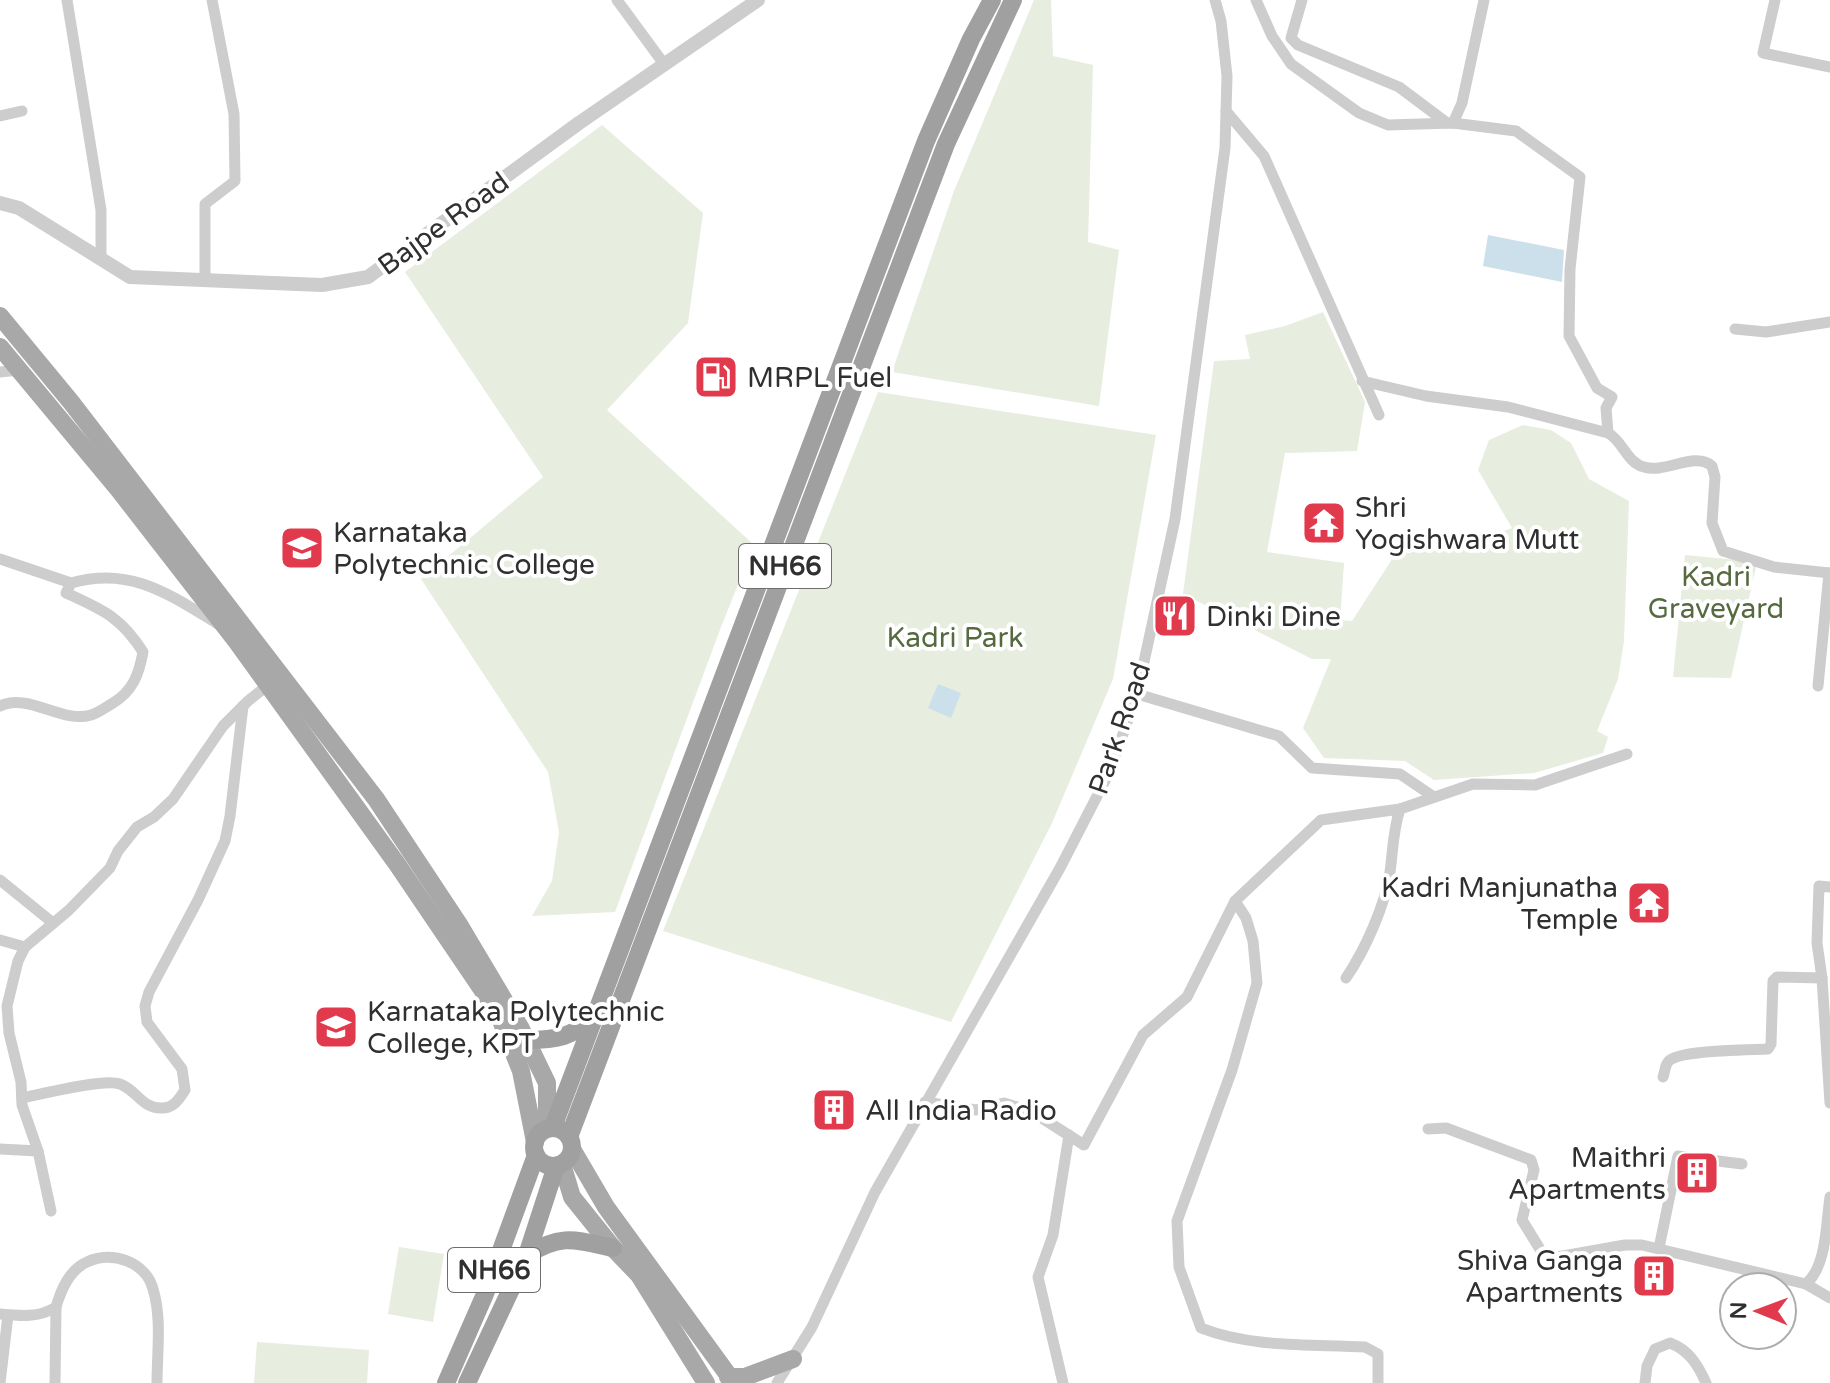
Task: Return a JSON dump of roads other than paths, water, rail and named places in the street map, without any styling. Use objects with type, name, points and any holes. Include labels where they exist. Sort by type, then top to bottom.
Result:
[{"type":"highway","name":"NH66","points":[[467,1383],[527,1255],[554,1146],[602,998],[926,141],[971,39],[992,0]]},
{"type":"highway","name":"NH66","points":[[446,1383],[554,1146],[946,144],[1013,0]]},
{"type":"highway","points":[[526,1040],[563,1038],[585,1025],[602,998]]},
{"type":"highway","points":[[527,1255],[550,1242],[564,1240],[613,1248]]},
{"type":"main road","points":[[0,316],[71,402],[238,635],[268,685],[526,1040],[547,1083],[554,1146],[606,1207],[731,1380],[793,1359]]},
{"type":"main road","points":[[0,347],[376,799],[507,1017],[521,1071],[554,1146],[572,1197],[639,1275],[706,1383]]},
{"type":"street","points":[[67,0],[101,210],[101,260]]},
{"type":"street","points":[[205,280],[205,204],[235,181],[234,114],[212,0]]},
{"type":"street","points":[[617,0],[664,64]]},
{"type":"street","name":"Bajpe Road","points":[[0,203],[19,208],[130,277],[322,285],[368,277],[758,0]]},
{"type":"street","name":"Park Road","points":[[777,1383],[812,1327],[875,1192],[1060,868],[1110,771],[1137,694],[1175,519],[1225,148],[1227,76],[1221,21],[1215,0]]},
{"type":"street","points":[[1256,0],[1272,36],[1291,64],[1359,113],[1388,125],[1450,123],[1516,131],[1580,177],[1570,269],[1569,336],[1597,388],[1612,397],[1606,408],[1608,433]]},
{"type":"street","points":[[1302,0],[1291,38],[1298,45],[1399,87],[1450,123]]},
{"type":"street","points":[[1450,123],[1462,103],[1484,0]]},
{"type":"street","points":[[1775,0],[1763,53],[1830,67]]},
{"type":"street","points":[[0,116],[22,111]]},
{"type":"street","points":[[1226,111],[1264,156],[1379,415]]},
{"type":"street","points":[[1735,329],[1766,332],[1830,322]]},
{"type":"street","points":[[0,372],[19,370]]},
{"type":"street","points":[[1362,381],[1426,396],[1508,407],[1608,433],[1616,437],[1630,458],[1642,467],[1657,468],[1702,460],[1712,466],[1715,477],[1712,523],[1723,551],[1774,567],[1830,573],[1818,686]]},
{"type":"street","points":[[0,559],[71,583],[89,578],[128,579],[161,589],[238,635]]},
{"type":"street","points":[[0,706],[21,703],[71,715],[90,716],[119,699],[138,678],[143,652],[127,627],[95,606],[66,593],[71,583]]},
{"type":"street","points":[[51,1211],[38,1151],[27,1125],[9,1033],[7,1006],[10,987],[25,947],[110,868],[118,851],[137,827],[154,817],[173,799],[223,726],[268,685]]},
{"type":"street","points":[[1137,694],[1279,736],[1312,768],[1400,774],[1434,797]]},
{"type":"street","points":[[22,1098],[104,1082],[121,1084],[155,1108],[168,1108],[185,1090],[182,1069],[147,1022],[145,1006],[149,992],[198,900],[225,841],[243,705]]},
{"type":"street","points":[[925,1102],[976,1110],[1004,1103],[1031,1111],[1084,1145],[1143,1035],[1187,997],[1235,901],[1321,820],[1400,809],[1473,784],[1535,785],[1627,754]]},
{"type":"street","points":[[1346,978],[1361,956],[1383,897],[1400,809]]},
{"type":"street","points":[[0,880],[53,923]]},
{"type":"street","points":[[1825,886],[1817,943],[1830,1103]]},
{"type":"street","points":[[1235,901],[1246,918],[1253,941],[1257,983],[1232,1070],[1177,1221],[1179,1267],[1201,1328],[1224,1337],[1259,1342],[1365,1347],[1378,1354],[1378,1383]]},
{"type":"street","points":[[0,940],[25,947]]},
{"type":"street","points":[[1663,1077],[1667,1063],[1673,1058],[1768,1049],[1771,1044],[1773,981],[1777,977],[1822,978]]},
{"type":"street","points":[[1428,1129],[1446,1128],[1531,1160],[1534,1170],[1522,1220],[1546,1259],[1625,1245],[1659,1248],[1806,1284],[1830,1298]]},
{"type":"street","points":[[1063,1383],[1038,1277],[1053,1235],[1069,1135]]},
{"type":"street","points":[[0,1149],[38,1151]]},
{"type":"street","points":[[1659,1248],[1678,1156],[1742,1164]]},
{"type":"street","points":[[1806,1284],[1814,1277],[1823,1246],[1830,1197]]},
{"type":"street","points":[[55,1383],[56,1307],[63,1287],[87,1261],[110,1258],[128,1260],[142,1269],[153,1287],[157,1317],[157,1383]]},
{"type":"street","points":[[0,1383],[4,1314],[34,1316],[48,1313],[56,1307]]},
{"type":"street","points":[[1645,1383],[1647,1366],[1655,1349],[1670,1343],[1683,1348],[1700,1368],[1706,1383]]},
{"type":"water","points":[[1488,235],[1564,250],[1562,282],[1483,266]]},
{"type":"water","points":[[938,684],[961,693],[951,718],[928,708]]},
{"type":"place","name":"MRPL Fuel","points":[[716,377]]},
{"type":"place","name":"Shri Yogishwara Mutt","points":[[1324,523]]},
{"type":"place","name":"Karnataka Polytechnic College","points":[[302,548]]},
{"type":"place","name":"Dinki Dine","points":[[1175,616]]},
{"type":"place","name":"Kadri Manjunatha Temple","points":[[1649,903]]},
{"type":"place","name":"Karnataka Polytechnic College, KPT","points":[[336,1027]]},
{"type":"place","name":"All India Radio","points":[[834,1110]]},
{"type":"place","name":"Maithri Apartments","points":[[1697,1173]]},
{"type":"place","name":"Shiva Ganga Apartments","points":[[1654,1276]]},
{"type":"park label","name":"Kadri Graveyard","points":[[1716,592]]},
{"type":"park label","name":"Kadri Park","points":[[955,637]]}]
